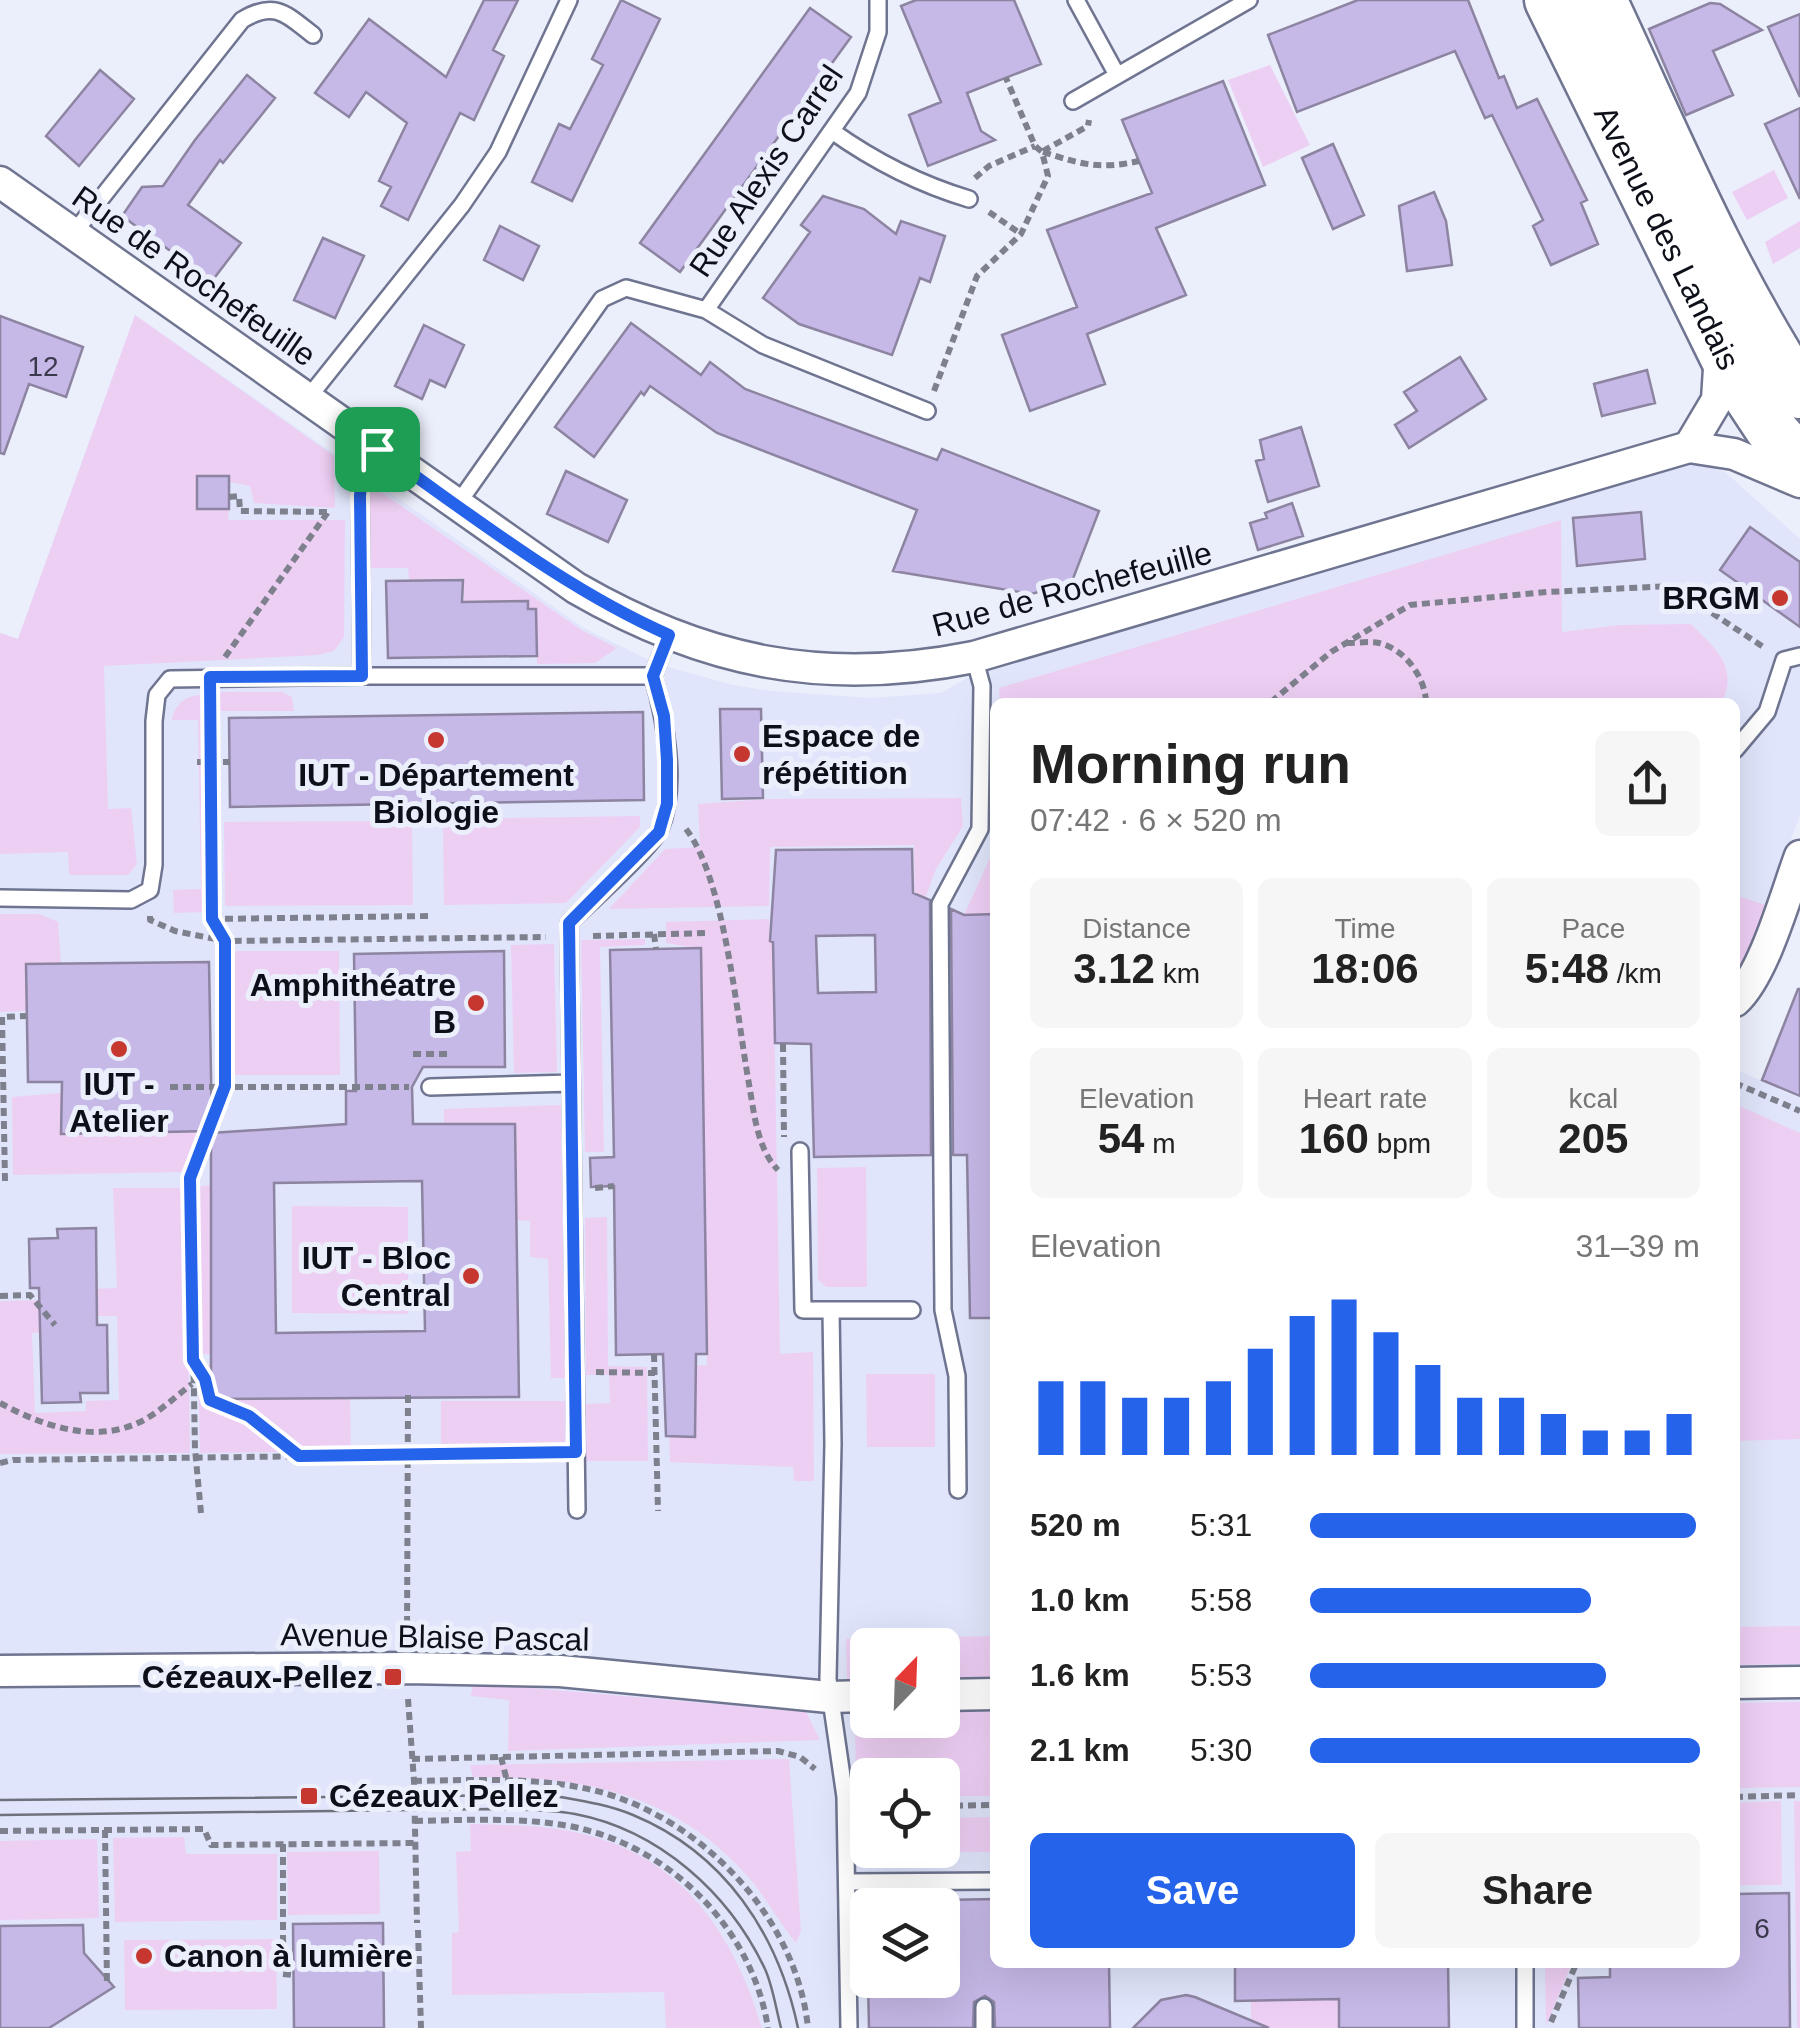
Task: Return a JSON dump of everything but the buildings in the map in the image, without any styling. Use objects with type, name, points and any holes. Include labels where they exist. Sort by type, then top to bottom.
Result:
[{"type":"main road","name":"Avenue des Landais","points":[[1550,0],[1720,348],[1770,428],[1800,463]]},
{"type":"main road","name":"Avenue des Landais","points":[[1601,0],[1738,286],[1800,394]]},
{"type":"street","name":"Rue de Rochefeuille","points":[[0,182],[576,588],[669,635],[761,662],[810,668],[894,669],[974,658],[1689,447],[1734,454],[1800,482]]},
{"type":"street","points":[[1689,447],[1717,400],[1720,348]]},
{"type":"street","points":[[1740,997],[1758,968],[1800,856]]},
{"type":"street","name":"Avenue Blaise Pascal","points":[[0,1672],[408,1668],[560,1671],[850,1696]]},
{"type":"street","points":[[1740,1684],[1800,1682]]},
{"type":"street","points":[[960,1695],[990,1694]]},
{"type":"lane","points":[[308,398],[462,205],[498,152],[569,0]]},
{"type":"lane","name":"Rue Alexis Carrel","points":[[457,504],[602,299],[626,288],[706,310],[858,93],[878,32],[878,0]]},
{"type":"lane","points":[[1076,0],[1117,75]]},
{"type":"lane","points":[[1073,101],[1249,0]]},
{"type":"lane","points":[[73,234],[242,20],[257,8],[270,6],[281,10],[313,36]]},
{"type":"lane","points":[[832,131],[867,156],[962,196]]},
{"type":"lane","points":[[706,310],[762,345],[927,411]]},
{"type":"lane","points":[[362,676],[360,496],[362,474],[377,449]]},
{"type":"lane","points":[[576,1510],[569,923],[659,832],[667,804],[664,716],[653,676],[669,635]]},
{"type":"lane","points":[[958,1490],[957,1376],[943,1310],[940,904],[980,829],[982,686],[974,658]]},
{"type":"lane","points":[[1740,744],[1767,712],[1792,658]]},
{"type":"lane","points":[[0,898],[131,900],[150,890],[154,865],[157,695],[170,678],[653,676]]},
{"type":"lane","points":[[430,1087],[571,1084]]},
{"type":"lane","points":[[800,1151],[802,1310],[912,1310]]},
{"type":"lane","points":[[831,1310],[829,1697],[844,1797],[849,2028]]},
{"type":"lane","points":[[848,1882],[990,1881]]},
{"type":"lane","points":[[1525,1968],[1526,2028]]},
{"type":"lane","points":[[984,2007],[984,2028]]},
{"type":"path","points":[[927,411],[977,276],[1021,234],[1048,176],[1006,78]]},
{"type":"path","points":[[1021,234],[962,196],[989,166],[1088,126]]},
{"type":"path","points":[[1039,149],[1086,165],[1111,168],[1139,161]]},
{"type":"path","points":[[229,496],[239,496],[240,511],[338,513]]},
{"type":"path","points":[[201,1513],[193,1383],[190,1178],[225,1086],[225,941],[212,919],[210,677],[328,512]]},
{"type":"path","points":[[1276,698],[1331,652],[1410,606],[1547,592],[1670,586],[1792,658]]},
{"type":"path","points":[[1346,644],[1380,643],[1409,660],[1426,698]]},
{"type":"path","points":[[197,762],[230,762]]},
{"type":"path","points":[[667,804],[691,835],[712,884],[767,1160],[800,1189]]},
{"type":"path","points":[[150,890],[150,920],[174,931],[225,941],[708,932]]},
{"type":"path","points":[[212,919],[429,916]]},
{"type":"path","points":[[654,934],[656,949]]},
{"type":"path","points":[[4,1181],[2,1017],[26,1016]]},
{"type":"path","points":[[783,1044],[784,1152],[800,1151]]},
{"type":"path","points":[[413,1054],[448,1054]]},
{"type":"path","points":[[1740,1084],[1800,1111]]},
{"type":"path","points":[[170,1087],[430,1087]]},
{"type":"path","points":[[0,1296],[30,1296],[55,1325]]},
{"type":"path","points":[[654,1354],[658,1511]]},
{"type":"path","points":[[193,1360],[205,1379],[210,1400],[249,1416],[299,1456]]},
{"type":"path","points":[[575,1372],[655,1373]]},
{"type":"path","points":[[0,1404],[67,1428],[107,1431],[129,1427],[150,1416],[193,1383]]},
{"type":"path","points":[[0,1463],[576,1452]]},
{"type":"path","points":[[412,1758],[778,1751],[800,1758],[844,1797]]},
{"type":"path","points":[[500,1757],[507,1781]]},
{"type":"path","points":[[414,1781],[546,1783],[601,1792],[670,1821],[708,1850],[761,1906],[791,1961],[808,2028]]},
{"type":"path","points":[[1740,1796],[1800,1795]]},
{"type":"path","points":[[960,1806],[990,1806]]},
{"type":"path","points":[[415,1821],[507,1820],[570,1826],[601,1834],[653,1858],[722,1918],[748,1966],[768,2028]]},
{"type":"path","points":[[0,1831],[204,1829],[211,1845],[416,1843]]},
{"type":"path","points":[[105,1830],[107,1985]]},
{"type":"path","points":[[283,1844],[283,1974],[293,1975]]},
{"type":"path","points":[[418,1930],[421,2028]]},
{"type":"path","points":[[1549,2028],[1574,1968]]},
{"type":"shaded area","points":[[1270,65],[1310,145],[1263,167],[1228,80]]},
{"type":"shaded area","points":[[1774,170],[1788,198],[1747,220],[1732,192]]},
{"type":"shaded area","points":[[1800,221],[1800,248],[1773,264],[1765,242]]},
{"type":"shaded area","points":[[135,315],[584,628],[657,664],[771,691],[870,698],[941,693],[978,672],[1694,462],[1725,472],[1800,539],[1800,815],[1748,956],[1740,966],[1740,698],[990,698],[990,1968],[1740,1968],[1740,1071],[1800,1098],[1800,2028],[0,2028],[0,633],[18,639]]},
{"type":"shaded area","points":[[135,315],[334,456],[335,508],[254,503],[250,486],[229,482],[228,476],[198,476],[197,508],[229,509],[228,520],[345,520],[344,637],[334,651],[317,655],[104,666],[108,809],[131,808],[137,864],[128,875],[69,875],[68,852],[0,854],[0,633],[18,639]]},
{"type":"shaded area","points":[[369,484],[583,631],[617,648],[595,663],[537,664],[536,610],[464,602],[463,578],[409,580],[408,568],[371,568]]},
{"type":"shaded area","points":[[1561,520],[1562,632],[1620,625],[1691,624],[1716,650],[1728,678],[1724,698],[1000,698],[999,688]]},
{"type":"shaded area","points":[[217,692],[282,692],[292,697],[294,711],[218,711]]},
{"type":"shaded area","points":[[203,695],[206,912],[174,913],[173,890],[201,889],[198,720],[172,720],[182,701]]},
{"type":"shaded area","points":[[961,798],[963,826],[936,869],[919,915],[922,1155],[918,1156],[914,845],[770,847],[769,906],[609,909],[665,849],[700,847],[698,804],[769,799]]},
{"type":"shaded area","points":[[640,816],[640,827],[566,903],[444,905],[443,819]]},
{"type":"shaded area","points":[[412,821],[413,905],[225,906],[224,822]]},
{"type":"shaded area","points":[[990,858],[990,914],[964,915]]},
{"type":"shaded area","points":[[1740,897],[1768,906],[1753,950],[1740,967]]},
{"type":"shaded area","points":[[0,914],[39,914],[58,922],[61,964],[26,965],[26,1011],[0,1012]]},
{"type":"shaded area","points":[[769,919],[773,942],[780,1354],[813,1352],[814,1481],[794,1481],[793,1467],[670,1462],[668,1368],[707,1365],[701,949],[666,943],[666,922]]},
{"type":"shaded area","points":[[645,939],[645,945],[600,947],[604,1152],[585,1152],[581,940]]},
{"type":"shaded area","points":[[554,944],[557,1072],[514,1073],[511,945]]},
{"type":"shaded area","points":[[233,951],[339,951],[340,1075],[234,1075]]},
{"type":"shaded area","points":[[176,1092],[214,1095],[187,1172],[13,1175],[12,1097],[61,1093],[62,1134],[176,1132]]},
{"type":"shaded area","points":[[561,1105],[565,1378],[551,1378],[548,1259],[530,1257],[530,1221],[517,1220],[515,1125],[444,1124],[444,1109]]},
{"type":"shaded area","points":[[1740,1106],[1800,1133],[1800,1439],[1740,1441]]},
{"type":"shaded area","points":[[866,1167],[867,1287],[826,1287],[818,1280],[817,1168]]},
{"type":"shaded area","points":[[210,1185],[211,1354],[201,1354],[196,1187]]},
{"type":"shaded area","points":[[113,1188],[186,1188],[190,1453],[0,1454],[0,1301],[51,1300],[52,1332],[32,1333],[35,1413],[86,1411],[86,1401],[119,1400],[117,1316],[91,1316],[90,1289],[117,1288]]},
{"type":"shaded area","points":[[292,1206],[408,1207],[408,1314],[292,1313]]},
{"type":"shaded area","points":[[607,1217],[608,1366],[647,1367],[648,1461],[586,1461],[585,1404],[610,1403],[609,1375],[586,1375],[585,1218]]},
{"type":"shaded area","points":[[198,1365],[211,1365],[211,1398],[350,1397],[351,1451],[200,1453]]},
{"type":"shaded area","points":[[866,1374],[935,1374],[935,1447],[867,1447]]},
{"type":"shaded area","points":[[441,1401],[565,1401],[565,1444],[441,1445]]},
{"type":"shaded area","points":[[1800,1626],[1800,1664],[1740,1665],[1740,1627]]},
{"type":"shaded area","points":[[990,1636],[990,1677],[960,1677],[960,1637]]},
{"type":"shaded area","points":[[846,1639],[850,1639],[850,1679]]},
{"type":"shaded area","points":[[473,1683],[806,1712],[820,1740],[508,1751],[509,1700],[471,1696]]},
{"type":"shaded area","points":[[1800,1702],[1800,1787],[1740,1788],[1740,1703]]},
{"type":"shaded area","points":[[960,1712],[990,1712],[990,1796],[960,1796],[960,1758],[856,1758],[855,1738],[960,1738]]},
{"type":"shaded area","points":[[789,1759],[801,1931],[796,1943],[741,1869],[682,1821],[651,1805],[584,1785],[473,1777],[470,1765]]},
{"type":"shaded area","points":[[1781,1801],[1782,1885],[1740,1885],[1740,1803]]},
{"type":"shaded area","points":[[1794,1801],[1800,1801],[1800,2028],[1797,2028]]},
{"type":"shaded area","points":[[990,1817],[990,1852],[960,1852],[960,1818]]},
{"type":"shaded area","points":[[470,1824],[570,1831],[608,1841],[670,1876],[717,1927],[735,1958],[762,2028],[666,2028],[664,1992],[452,1995],[452,1933],[459,1932],[456,1852],[471,1851]]},
{"type":"shaded area","points":[[184,1837],[186,1854],[277,1854],[277,1920],[115,1922],[113,1838]]},
{"type":"shaded area","points":[[97,1839],[99,1918],[0,1920],[0,1841]]},
{"type":"shaded area","points":[[379,1851],[380,1914],[288,1915],[287,1852]]},
{"type":"shaded area","points":[[276,1939],[277,2009],[125,2010],[124,1940]]},
{"type":"shaded area","points":[[1545,1968],[1570,1968],[1546,2026]]},
{"type":"shaded area","points":[[1339,1999],[1339,2028],[1251,2028],[1251,2001]]},
{"type":"tram line","points":[[0,1800],[550,1795],[613,1808],[666,1831],[695,1851],[742,1900],[777,1960],[798,2028]]},
{"type":"tram line","points":[[0,1815],[491,1809],[565,1812],[606,1822],[663,1850],[688,1869],[732,1915],[765,1969],[781,2028]]},
{"type":"place","name":"BRGM","points":[[1780,598]]},
{"type":"place","name":"IUT - Département Biologie","points":[[436,740]]},
{"type":"place","name":"Espace de répétition","points":[[742,754]]},
{"type":"place","name":"Amphithéatre B","points":[[476,1003]]},
{"type":"place","name":"IUT - Atelier","points":[[119,1049]]},
{"type":"place","name":"IUT - Bloc Central","points":[[471,1276]]},
{"type":"place","name":"Cézeaux-Pellez","points":[[393,1677]]},
{"type":"place","name":"Cézeaux Pellez","points":[[309,1796]]},
{"type":"place","name":"Canon à lumière","points":[[144,1956]]},
{"type":"route","points":[[377,449],[576,588],[669,635],[653,676],[664,716],[667,760],[667,804],[659,832],[569,923],[576,1452],[299,1456],[249,1416],[210,1400],[205,1379],[193,1360],[190,1178],[225,1086],[225,941],[212,919],[210,677],[362,676],[360,496],[362,474],[377,449]]}]
